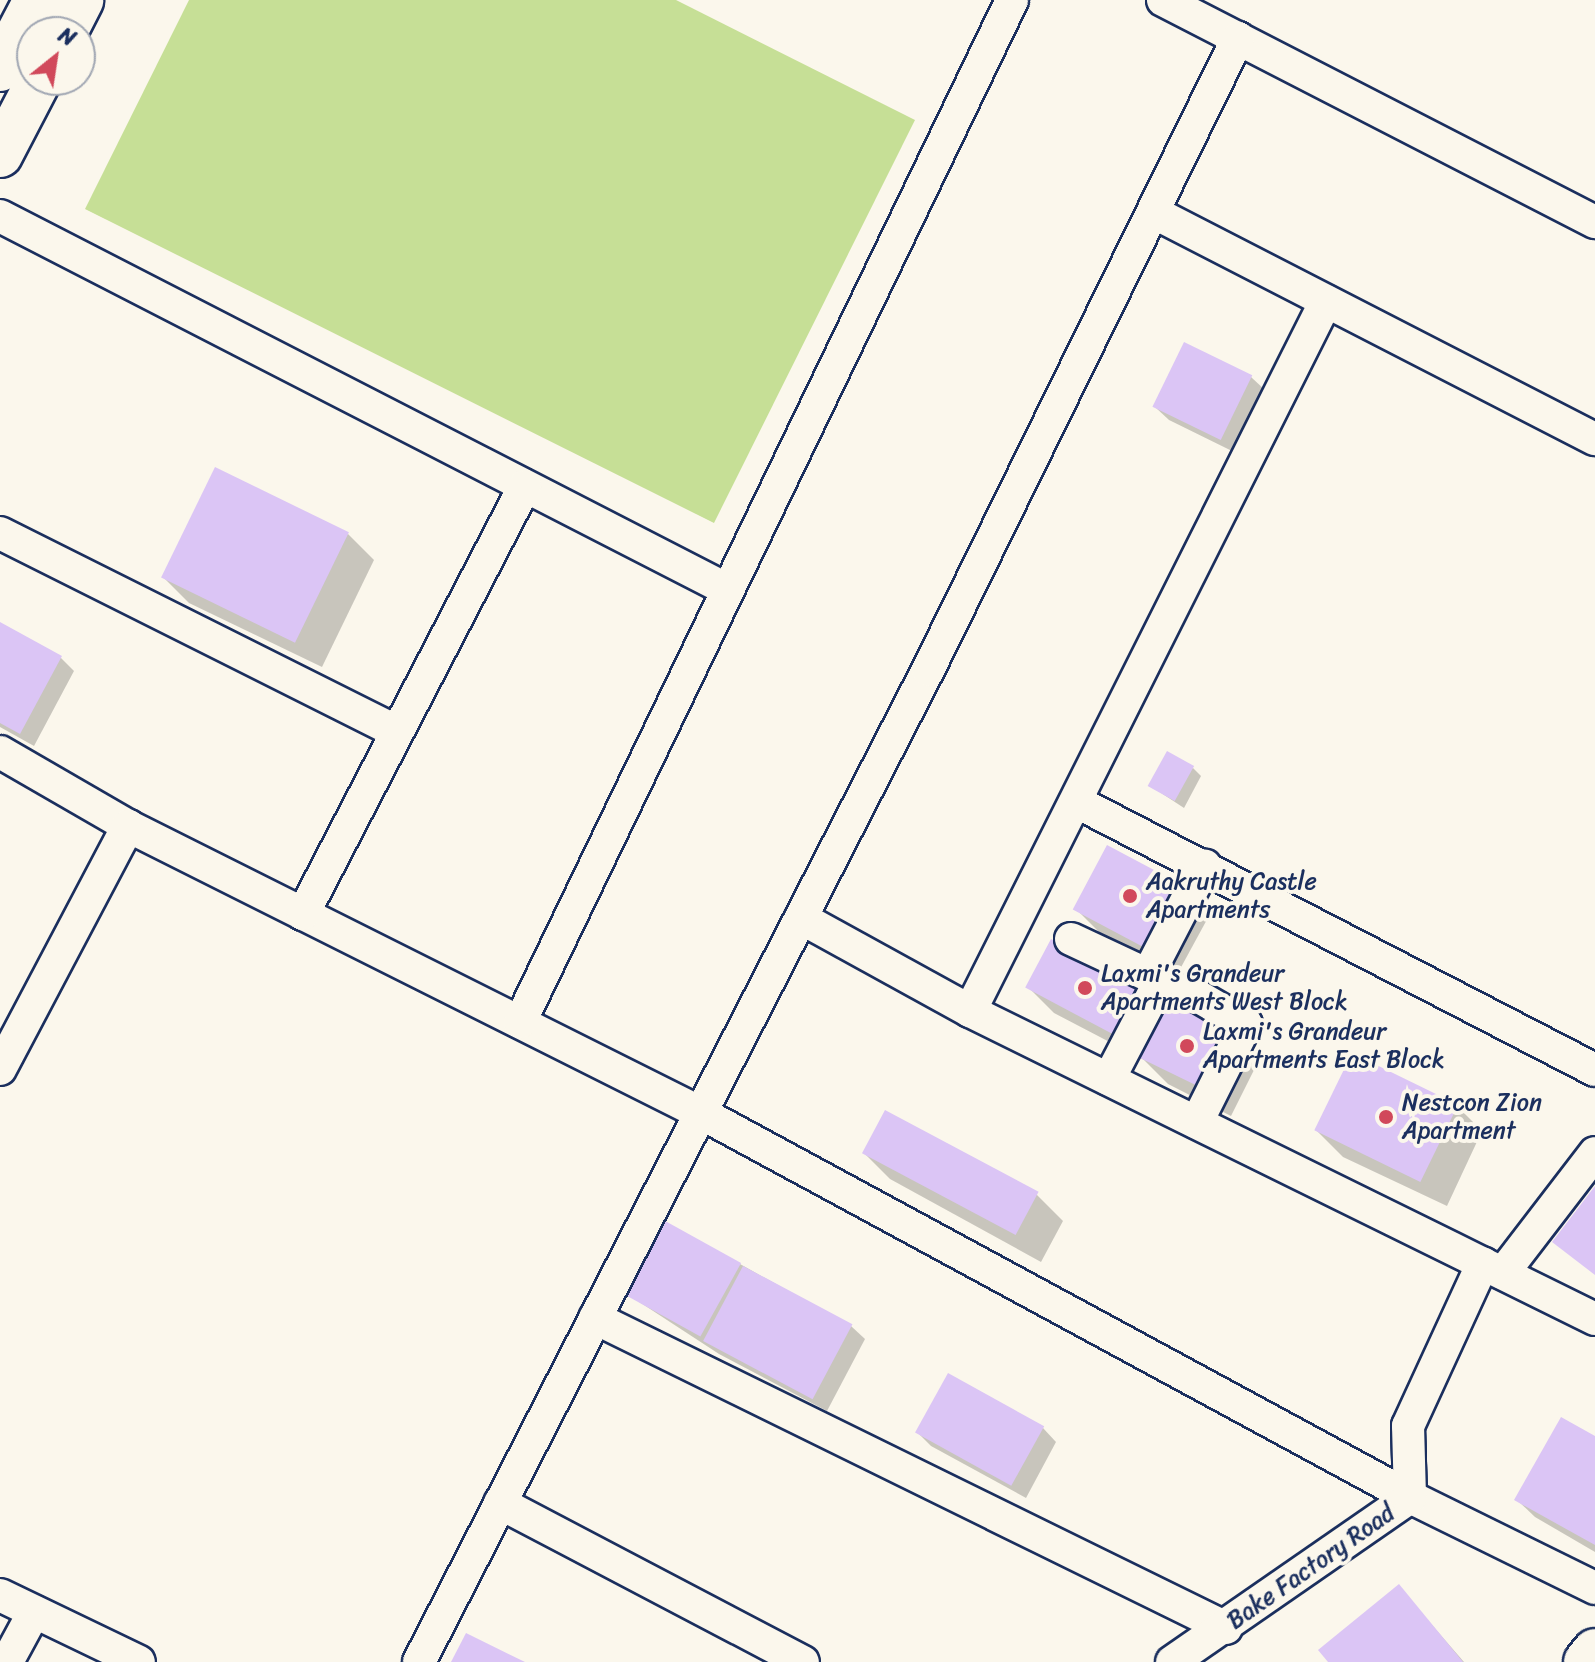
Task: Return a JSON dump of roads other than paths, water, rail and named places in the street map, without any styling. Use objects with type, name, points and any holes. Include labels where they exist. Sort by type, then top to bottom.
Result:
[{"type":"street","points":[[0,69],[36,0]]},
{"type":"street","points":[[520,1022],[1012,0]]},
{"type":"street","points":[[1163,0],[1595,222]]},
{"type":"street","points":[[419,1662],[801,918],[1238,38]]},
{"type":"street","points":[[0,155],[31,96]]},
{"type":"street","points":[[1153,212],[1595,439]]},
{"type":"street","points":[[0,216],[726,589]]},
{"type":"street","points":[[970,1011],[1326,301]]},
{"type":"street","points":[[303,914],[525,486]]},
{"type":"street","points":[[0,533],[396,731]]},
{"type":"street","points":[[0,752],[128,826],[701,1113],[1410,1497],[1595,1588]]},
{"type":"street","points":[[1077,802],[1205,865],[1595,1070]]},
{"type":"street","points":[[0,1069],[128,826]]},
{"type":"street","points":[[1154,963],[1205,865]]},
{"type":"street","points":[[801,918],[970,1011],[1595,1319]]},
{"type":"street","points":[[1071,939],[1152,977],[1157,987],[1109,1079]]},
{"type":"street","points":[[1187,990],[1246,1024],[1197,1122]]},
{"type":"street","points":[[1410,1497],[1408,1426],[1493,1268],[1595,1153]]},
{"type":"street","points":[[595,1318],[1226,1628]]},
{"type":"street","name":"Bake Factory Road","points":[[1172,1662],[1226,1628],[1410,1497]]},
{"type":"street","points":[[500,1503],[803,1662]]},
{"type":"street","points":[[0,1595],[139,1662]]},
{"type":"street","points":[[7,1662],[34,1612]]},
{"type":"street","points":[[1586,1662],[1595,1651]]},
{"type":"place","name":"Aakruthy Castle Apartments","points":[[1130,896]]},
{"type":"place","name":"Laxmi's Grandeur Apartments West Block","points":[[1085,988]]},
{"type":"place","name":"Laxmi's Grandeur Apartments East Block","points":[[1187,1046]]},
{"type":"place","name":"Nestcon Zion Apartment","points":[[1386,1117]]}]
